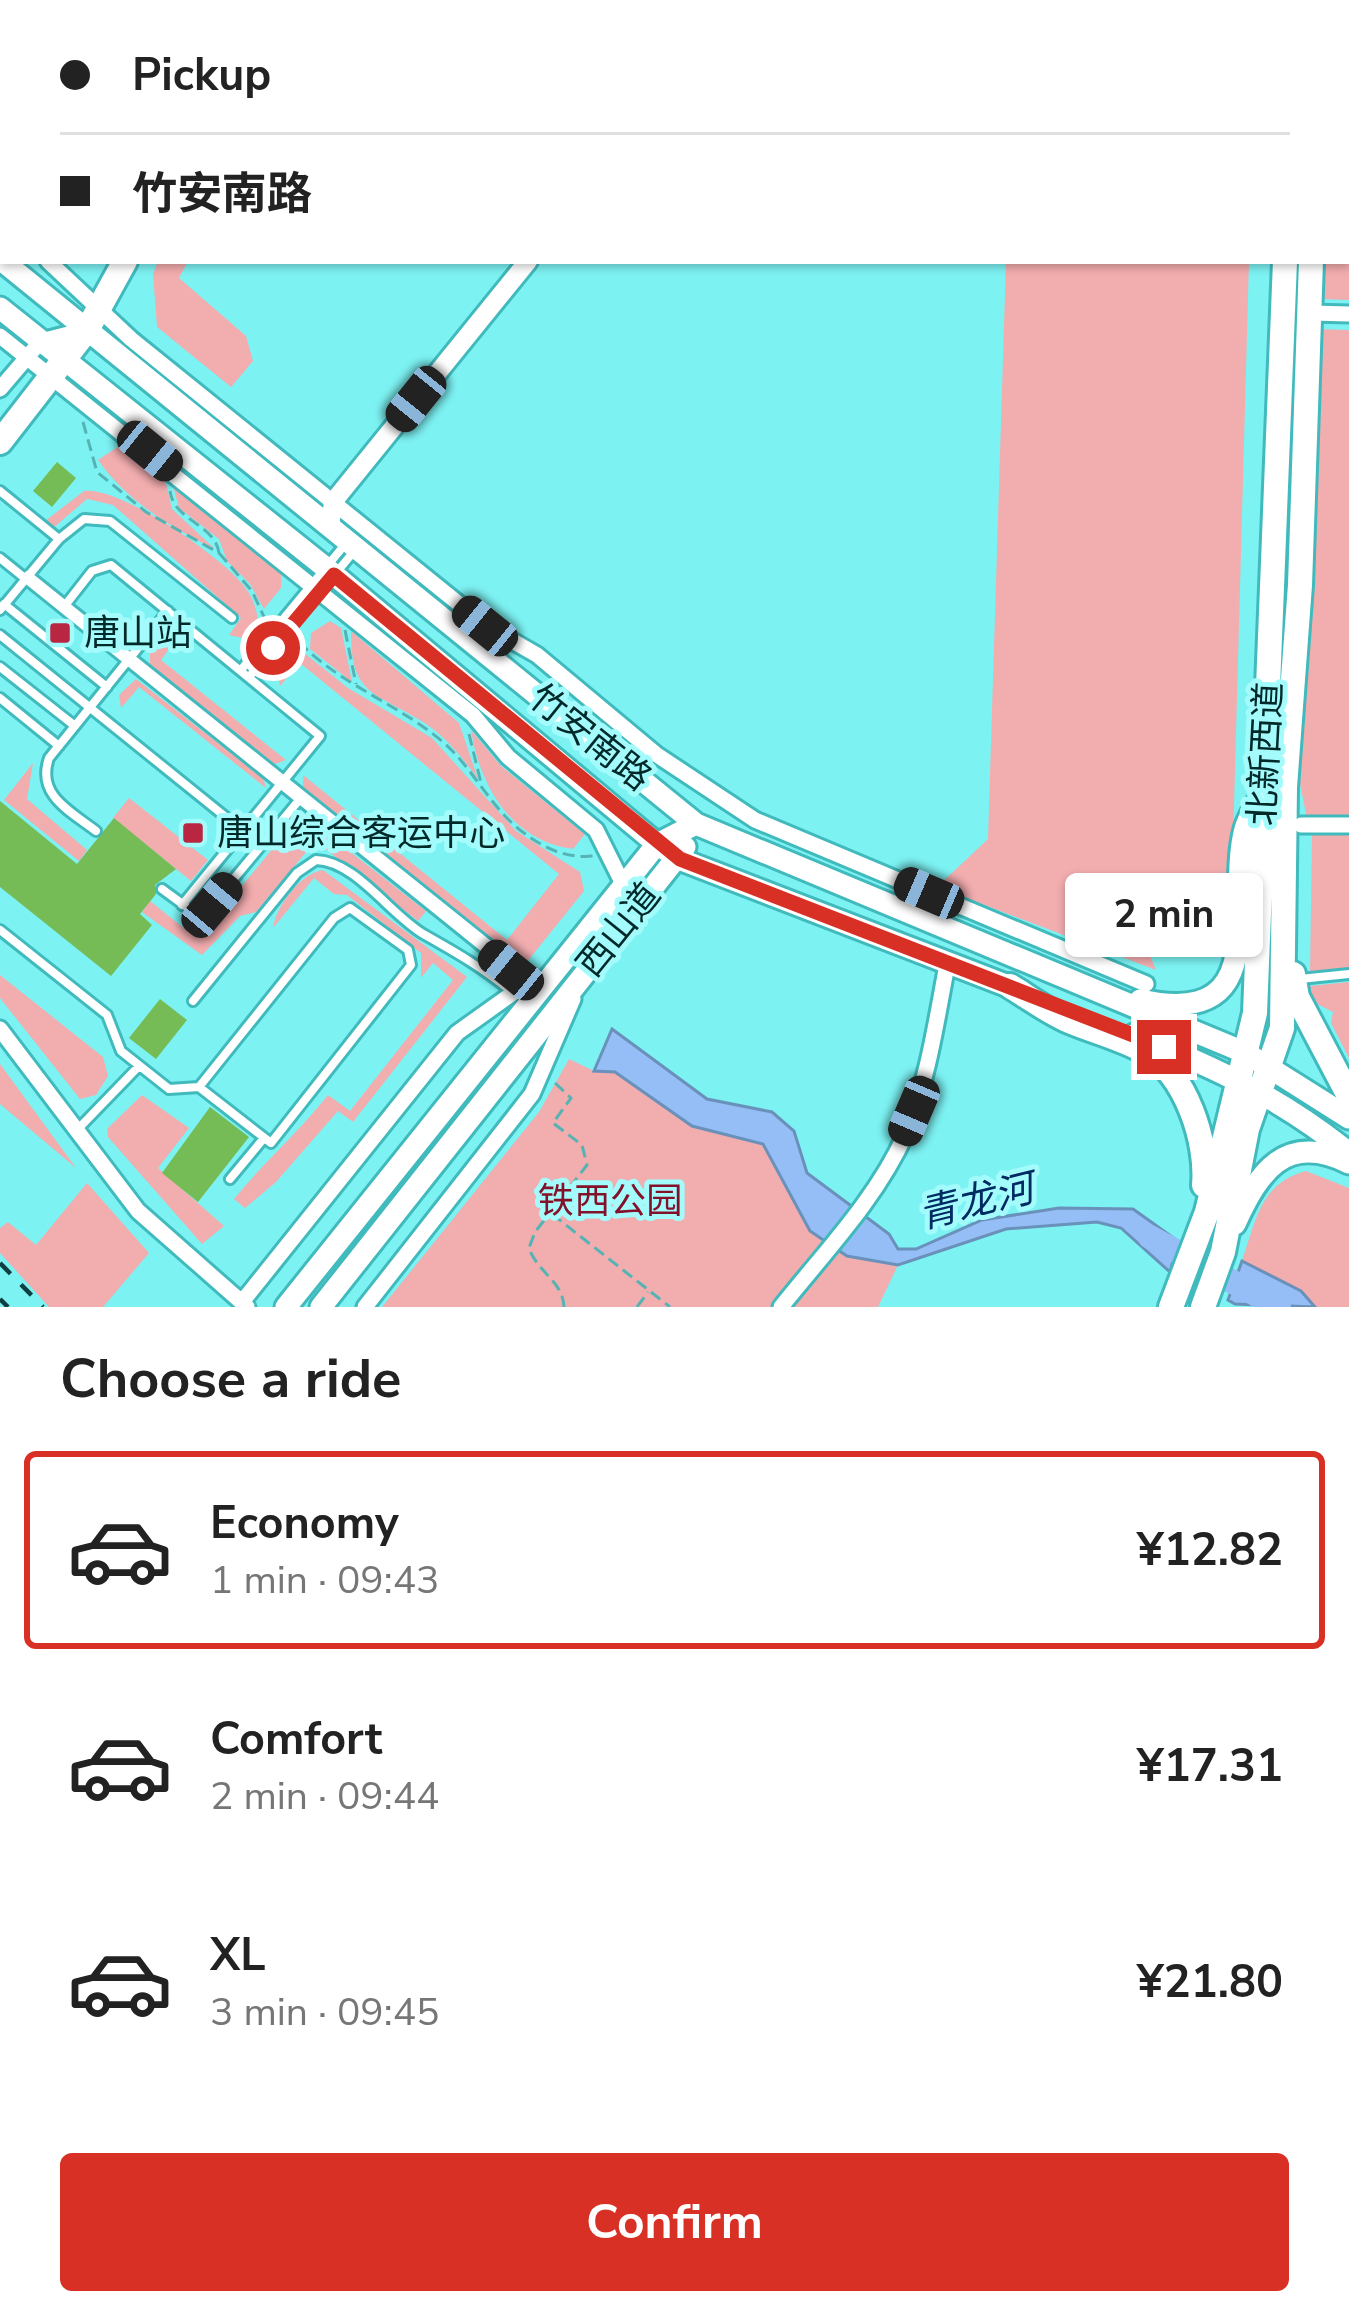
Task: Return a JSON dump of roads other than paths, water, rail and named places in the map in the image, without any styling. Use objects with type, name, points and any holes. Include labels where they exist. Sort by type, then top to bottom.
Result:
[{"type":"main road","name":"竹安南路","points":[[8,264],[93,319],[351,544],[696,824],[1106,992],[1255,1072]]},
{"type":"main road","points":[[0,442],[60,367],[123,264]]},
{"type":"main road","name":"北新西道","points":[[1275,788],[1285,264]]},
{"type":"main road","name":"北新西道","points":[[1203,1307],[1223,1252],[1255,1072],[1311,264]]},
{"type":"main road","name":"竹安南路","points":[[0,308],[34,348],[680,859],[947,964],[1255,1072]]},
{"type":"main road","points":[[326,576],[351,544]]},
{"type":"main road","points":[[326,576],[351,544]]},
{"type":"main road","points":[[1106,992],[1183,1004],[1213,993],[1226,982],[1240,955],[1244,830],[1275,788],[1301,825],[1292,980],[1349,1096]]},
{"type":"main road","name":"西山道","points":[[286,1307],[623,884],[657,844],[696,824]]},
{"type":"main road","name":"西山道","points":[[321,1307],[586,970],[680,859],[696,824]]},
{"type":"main road","points":[[1010,986],[1063,1018],[1149,1053],[1166,1070],[1201,1140],[1206,1166],[1199,1230]]},
{"type":"main road","points":[[1255,1072],[1349,1118]]},
{"type":"main road","points":[[1255,1072],[1349,1153]]},
{"type":"main road","name":"北新西道","points":[[1171,1307],[1255,1072]]},
{"type":"main road","points":[[1223,1252],[1251,1185],[1273,1164],[1302,1154],[1349,1163]]},
{"type":"street","points":[[50,264],[93,319],[485,626],[537,655],[657,755],[755,820],[1146,984]]},
{"type":"street","points":[[332,502],[526,264]]},
{"type":"street","points":[[1310,313],[1349,314]]},
{"type":"street","points":[[0,388],[34,348],[93,319]]},
{"type":"street","points":[[0,336],[34,348]]},
{"type":"street","points":[[332,502],[351,544]]},
{"type":"street","points":[[326,576],[473,715],[508,757],[596,830],[623,884]]},
{"type":"street","points":[[1301,825],[1349,826]]},
{"type":"street","points":[[781,1307],[866,1199],[914,1111],[947,964]]},
{"type":"street","points":[[364,1307],[532,1094],[586,970]]},
{"type":"street","points":[[0,1029],[158,1232],[244,1304],[457,1033],[513,993],[526,978],[552,976]]},
{"type":"lane","points":[[0,491],[58,539]]},
{"type":"lane","points":[[107,687],[2,607],[58,539],[84,519],[110,520],[232,618]]},
{"type":"lane","points":[[0,558],[526,978]]},
{"type":"lane","points":[[63,607],[102,564],[112,565],[320,736],[182,905]]},
{"type":"lane","points":[[245,674],[326,576]]},
{"type":"lane","points":[[96,831],[44,784],[49,758],[168,611]]},
{"type":"lane","points":[[0,635],[243,831]]},
{"type":"lane","points":[[0,667],[75,726]]},
{"type":"lane","points":[[0,698],[59,746]]},
{"type":"lane","points":[[162,889],[192,910],[212,905],[300,799]]},
{"type":"lane","points":[[300,799],[526,978]]},
{"type":"lane","points":[[194,1001],[297,873],[316,860],[339,867],[423,934],[462,951],[513,993]]},
{"type":"lane","points":[[0,931],[107,1015],[116,1044],[139,1066],[170,1089],[199,1087],[271,1143],[411,965],[408,950],[358,910],[350,908],[334,918],[199,1087]]},
{"type":"lane","points":[[1292,980],[1349,974]]},
{"type":"lane","points":[[76,1130],[139,1066]]},
{"type":"lane","points":[[230,1179],[264,1138]]},
{"type":"water","points":[[612,1029],[707,1099],[772,1112],[794,1131],[807,1173],[889,1234],[898,1249],[916,1249],[982,1220],[1059,1208],[1133,1209],[1178,1241],[1170,1272],[1121,1228],[1097,1222],[1006,1229],[898,1265],[847,1256],[810,1231],[763,1144],[692,1126],[615,1072],[594,1071]]},
{"type":"water","points":[[1242,1261],[1301,1291],[1315,1307],[1228,1300]]},
{"type":"waterway","name":"青龙河","points":[[1150,1237],[1279,1307]]},
{"type":"railway","points":[[0,1263],[43,1307]]},
{"type":"railway","points":[[0,1299],[8,1307]]},
{"type":"place","name":"唐山站","points":[[60,633]]},
{"type":"place","name":"唐山综合客运中心","points":[[193,833]]},
{"type":"park label","name":"铁西公园","points":[[610,1201]]}]
